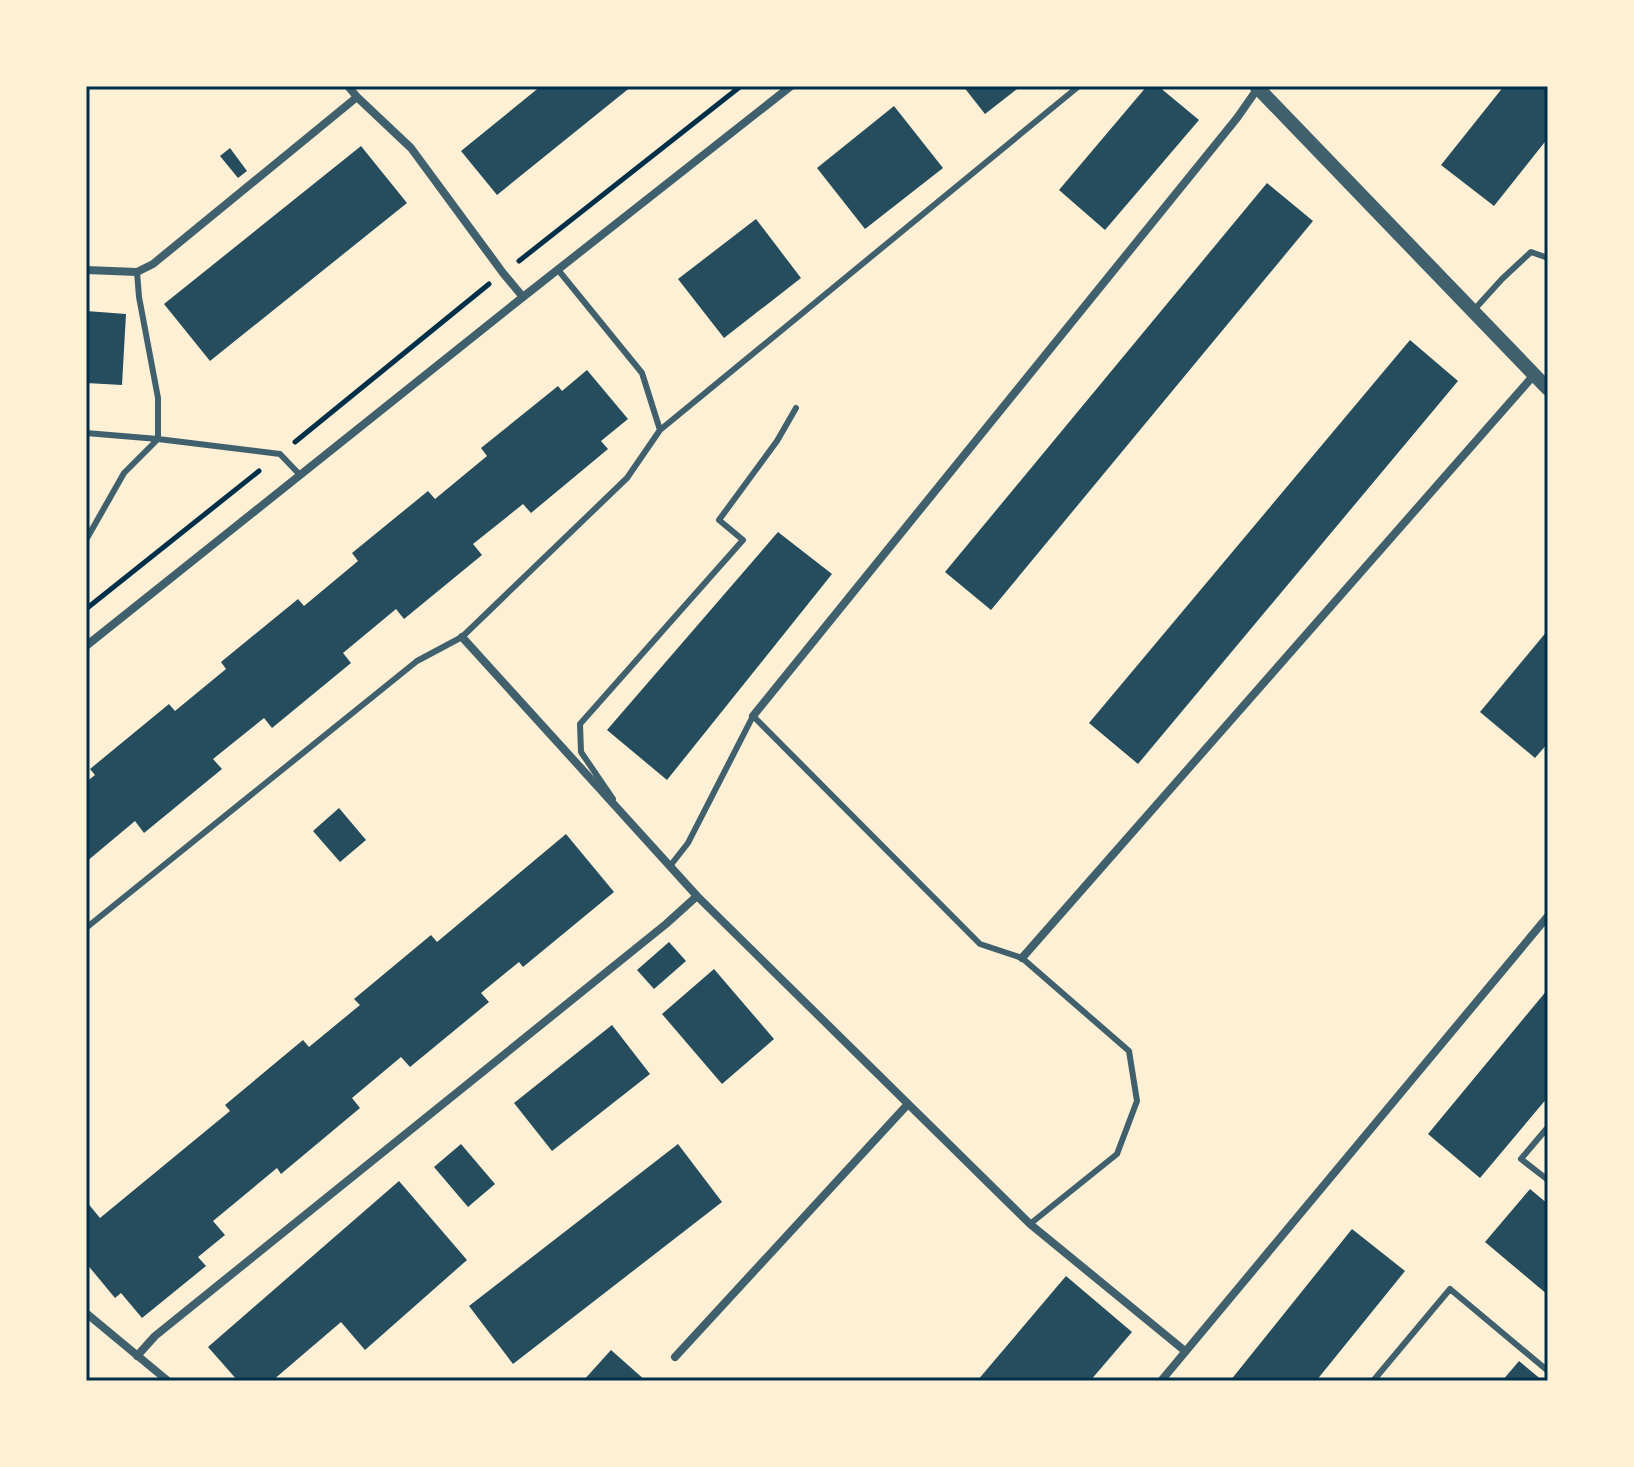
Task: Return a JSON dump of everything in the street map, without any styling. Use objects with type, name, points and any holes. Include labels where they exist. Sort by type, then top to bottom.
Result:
[{"type":"street","points":[[348,86],[411,148],[523,297]]},
{"type":"street","points":[[86,646],[791,86]]},
{"type":"street","points":[[753,716],[1227,130],[1258,87],[1548,389]]},
{"type":"street","points":[[86,270],[137,272],[153,264],[357,97]]},
{"type":"street","points":[[1022,958],[1534,375]]},
{"type":"street","points":[[462,637],[697,896],[1030,1224],[1185,1351]]},
{"type":"street","points":[[137,1356],[168,1326],[697,896]]},
{"type":"street","points":[[1161,1381],[1548,916]]},
{"type":"street","points":[[675,1357],[908,1104]]},
{"type":"street","points":[[86,1313],[168,1381]]},
{"type":"lane","points":[[86,928],[417,661],[462,637],[627,478],[660,430],[1079,86]]},
{"type":"lane","points":[[1473,311],[1531,252],[1548,258]]},
{"type":"lane","points":[[559,271],[642,373],[660,430]]},
{"type":"lane","points":[[87,537],[124,473],[158,439],[158,398],[137,272]]},
{"type":"lane","points":[[627,819],[581,752],[580,724],[743,540],[719,520],[777,441],[796,408]]},
{"type":"lane","points":[[86,433],[280,454],[300,475]]},
{"type":"lane","points":[[670,866],[688,843],[753,716],[980,944],[1022,958],[1129,1051],[1137,1101],[1117,1154],[1030,1224]]},
{"type":"lane","points":[[1548,1127],[1521,1159],[1548,1180]]},
{"type":"lane","points":[[1373,1381],[1450,1289],[1548,1371]]},
{"type":"path","points":[[86,609],[741,86]]},
{"type":"building","points":[[541,86],[632,86],[497,195],[461,151]]},
{"type":"building","points":[[963,86],[1021,86],[985,114]]},
{"type":"building","points":[[1147,86],[1158,86],[1199,120],[1105,230],[1059,190]]},
{"type":"building","points":[[1504,86],[1548,86],[1548,138],[1494,206],[1441,165]]},
{"type":"building","points":[[894,106],[943,168],[865,229],[817,168]]},
{"type":"building","points":[[361,146],[407,203],[210,361],[164,304]]},
{"type":"building","points":[[230,148],[247,171],[238,178],[220,156]]},
{"type":"building","points":[[1267,183],[1313,221],[991,610],[945,572]]},
{"type":"building","points":[[756,219],[801,278],[724,338],[678,279]]},
{"type":"building","points":[[86,311],[126,314],[122,385],[86,383]]},
{"type":"building","points":[[1410,340],[1458,381],[1138,764],[1089,723]]},
{"type":"building","points":[[587,370],[628,419],[601,441],[608,449],[531,513],[523,504],[473,544],[482,555],[404,619],[396,609],[343,653],[351,663],[272,728],[264,718],[213,759],[222,769],[144,833],[135,821],[86,862],[86,782],[95,775],[90,769],[169,704],[175,711],[226,669],[221,662],[298,599],[304,606],[358,561],[352,553],[428,491],[435,499],[487,456],[481,448],[558,386],[562,391]]},
{"type":"building","points":[[778,532],[832,574],[667,780],[607,730]]},
{"type":"building","points":[[1548,630],[1548,743],[1535,758],[1480,712]]},
{"type":"building","points":[[339,808],[366,840],[340,862],[313,831]]},
{"type":"building","points":[[566,834],[614,892],[523,967],[519,962],[481,993],[489,1002],[410,1067],[401,1057],[352,1098],[360,1108],[281,1174],[277,1168],[213,1221],[225,1235],[198,1257],[206,1266],[142,1318],[121,1293],[115,1298],[86,1263],[86,1201],[100,1218],[230,1111],[225,1105],[303,1040],[309,1047],[360,1005],[354,999],[431,935],[437,942]]},
{"type":"building","points":[[669,942],[686,961],[654,989],[637,970]]},
{"type":"building","points":[[714,969],[774,1039],[722,1084],[662,1014]]},
{"type":"building","points":[[1548,989],[1548,1097],[1480,1178],[1428,1134]]},
{"type":"building","points":[[612,1025],[650,1074],[552,1151],[514,1103]]},
{"type":"building","points":[[461,1144],[495,1184],[468,1207],[434,1167]]},
{"type":"building","points":[[678,1144],[722,1202],[513,1364],[469,1306]]},
{"type":"building","points":[[399,1181],[467,1260],[365,1350],[341,1322],[272,1381],[238,1381],[208,1347]]},
{"type":"building","points":[[1530,1189],[1548,1204],[1548,1295],[1485,1242]]},
{"type":"building","points":[[1352,1229],[1405,1271],[1316,1381],[1230,1381]]},
{"type":"building","points":[[1066,1276],[1132,1332],[1090,1381],[977,1381]]},
{"type":"building","points":[[611,1350],[646,1381],[583,1381]]},
{"type":"building","points":[[1519,1361],[1543,1381],[1502,1381]]}]
